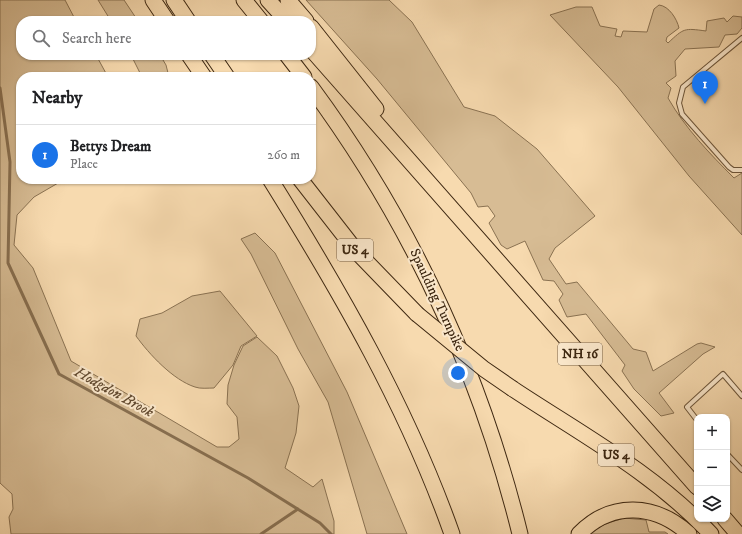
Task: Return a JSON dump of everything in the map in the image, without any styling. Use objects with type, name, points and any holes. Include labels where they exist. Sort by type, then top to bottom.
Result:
[{"type":"highway","points":[[153,0],[164,16]]},
{"type":"highway","points":[[174,0],[185,16]]},
{"type":"highway","points":[[244,0],[257,16]]},
{"type":"highway","points":[[268,0],[282,16]]},
{"type":"highway","points":[[288,0],[302,16]]},
{"type":"highway","points":[[316,33],[462,221]]},
{"type":"highway","name":"NH 16","points":[[316,55],[696,486]]},
{"type":"highway","points":[[192,60],[201,72]]},
{"type":"highway","points":[[215,60],[224,72]]},
{"type":"highway","points":[[291,60],[300,72]]},
{"type":"highway","name":"Spaulding Turnpike","points":[[316,94],[351,144],[388,202],[450,324],[476,387],[489,426],[508,485],[520,534]]},
{"type":"highway","points":[[273,184],[332,280],[382,370],[425,466],[452,534]]},
{"type":"highway","name":"US 4","points":[[304,184],[357,252],[417,314],[470,358],[512,388],[632,466],[673,498],[711,534]]},
{"type":"highway","points":[[579,534],[590,524],[604,515],[631,510],[658,515],[677,525],[689,534]]},
{"type":"lane","points":[[742,38],[683,87],[679,103],[682,114],[729,167],[733,170],[742,170]]},
{"type":"lane","points":[[694,416],[687,407],[723,374],[742,396]]},
{"type":"lane","points":[[730,457],[742,470]]},
{"type":"shaded area","points":[[0,0],[65,0],[73,16],[16,16],[16,60],[99,60],[105,72],[16,72],[16,184],[56,184],[34,197],[17,215],[14,245],[33,268],[71,361],[217,447],[229,447],[239,439],[237,417],[227,404],[228,385],[234,365],[243,346],[257,337],[277,356],[293,388],[299,406],[296,433],[285,468],[313,487],[322,479],[334,521],[334,534],[11,534],[9,517],[13,509],[12,494],[0,483]]},
{"type":"shaded area","points":[[98,0],[124,0],[135,16],[108,16]]},
{"type":"shaded area","points":[[306,0],[389,0],[412,22],[464,107],[495,116],[537,149],[595,216],[555,248],[549,259],[566,284],[577,282],[633,349],[646,352],[653,371],[697,344],[701,343],[715,347],[703,354],[659,393],[674,413],[661,416],[634,389],[622,371],[625,365],[586,314],[567,317],[559,300],[563,294],[554,281],[543,280],[525,241],[507,249],[501,245],[489,223],[495,216],[488,206],[478,207],[471,193],[377,79]]},
{"type":"shaded area","points":[[659,5],[669,10],[679,28],[667,37],[666,41],[668,43],[685,30],[706,31],[707,21],[724,18],[727,22],[733,16],[742,17],[742,28],[737,34],[725,35],[719,47],[685,49],[675,61],[676,76],[666,83],[671,88],[668,98],[682,120],[698,140],[734,178],[742,173],[742,235],[689,176],[618,87],[550,15],[576,7],[592,7],[600,26],[617,29],[615,36],[621,37],[623,31],[647,32],[654,9]]},
{"type":"shaded area","points":[[134,60],[163,60],[168,72],[140,72]]},
{"type":"shaded area","points":[[255,233],[275,253],[347,392],[407,534],[367,534],[328,402],[298,349],[251,254],[241,239]]},
{"type":"shaded area","points":[[220,291],[257,336],[241,346],[233,365],[214,388],[197,388],[178,379],[170,373],[141,343],[136,336],[140,319],[162,313],[192,296]]},
{"type":"shaded area","points":[[624,518],[646,520],[649,532],[665,532],[668,534],[589,534],[601,526]]},
{"type":"waterway","name":"Hodgdon Brook","points":[[0,88],[10,162],[8,263],[59,374],[248,478],[320,523],[331,534]]},
{"type":"waterway","points":[[261,534],[298,509]]},
{"type":"place","name":"Bettys Dream","points":[[705,104]]}]
